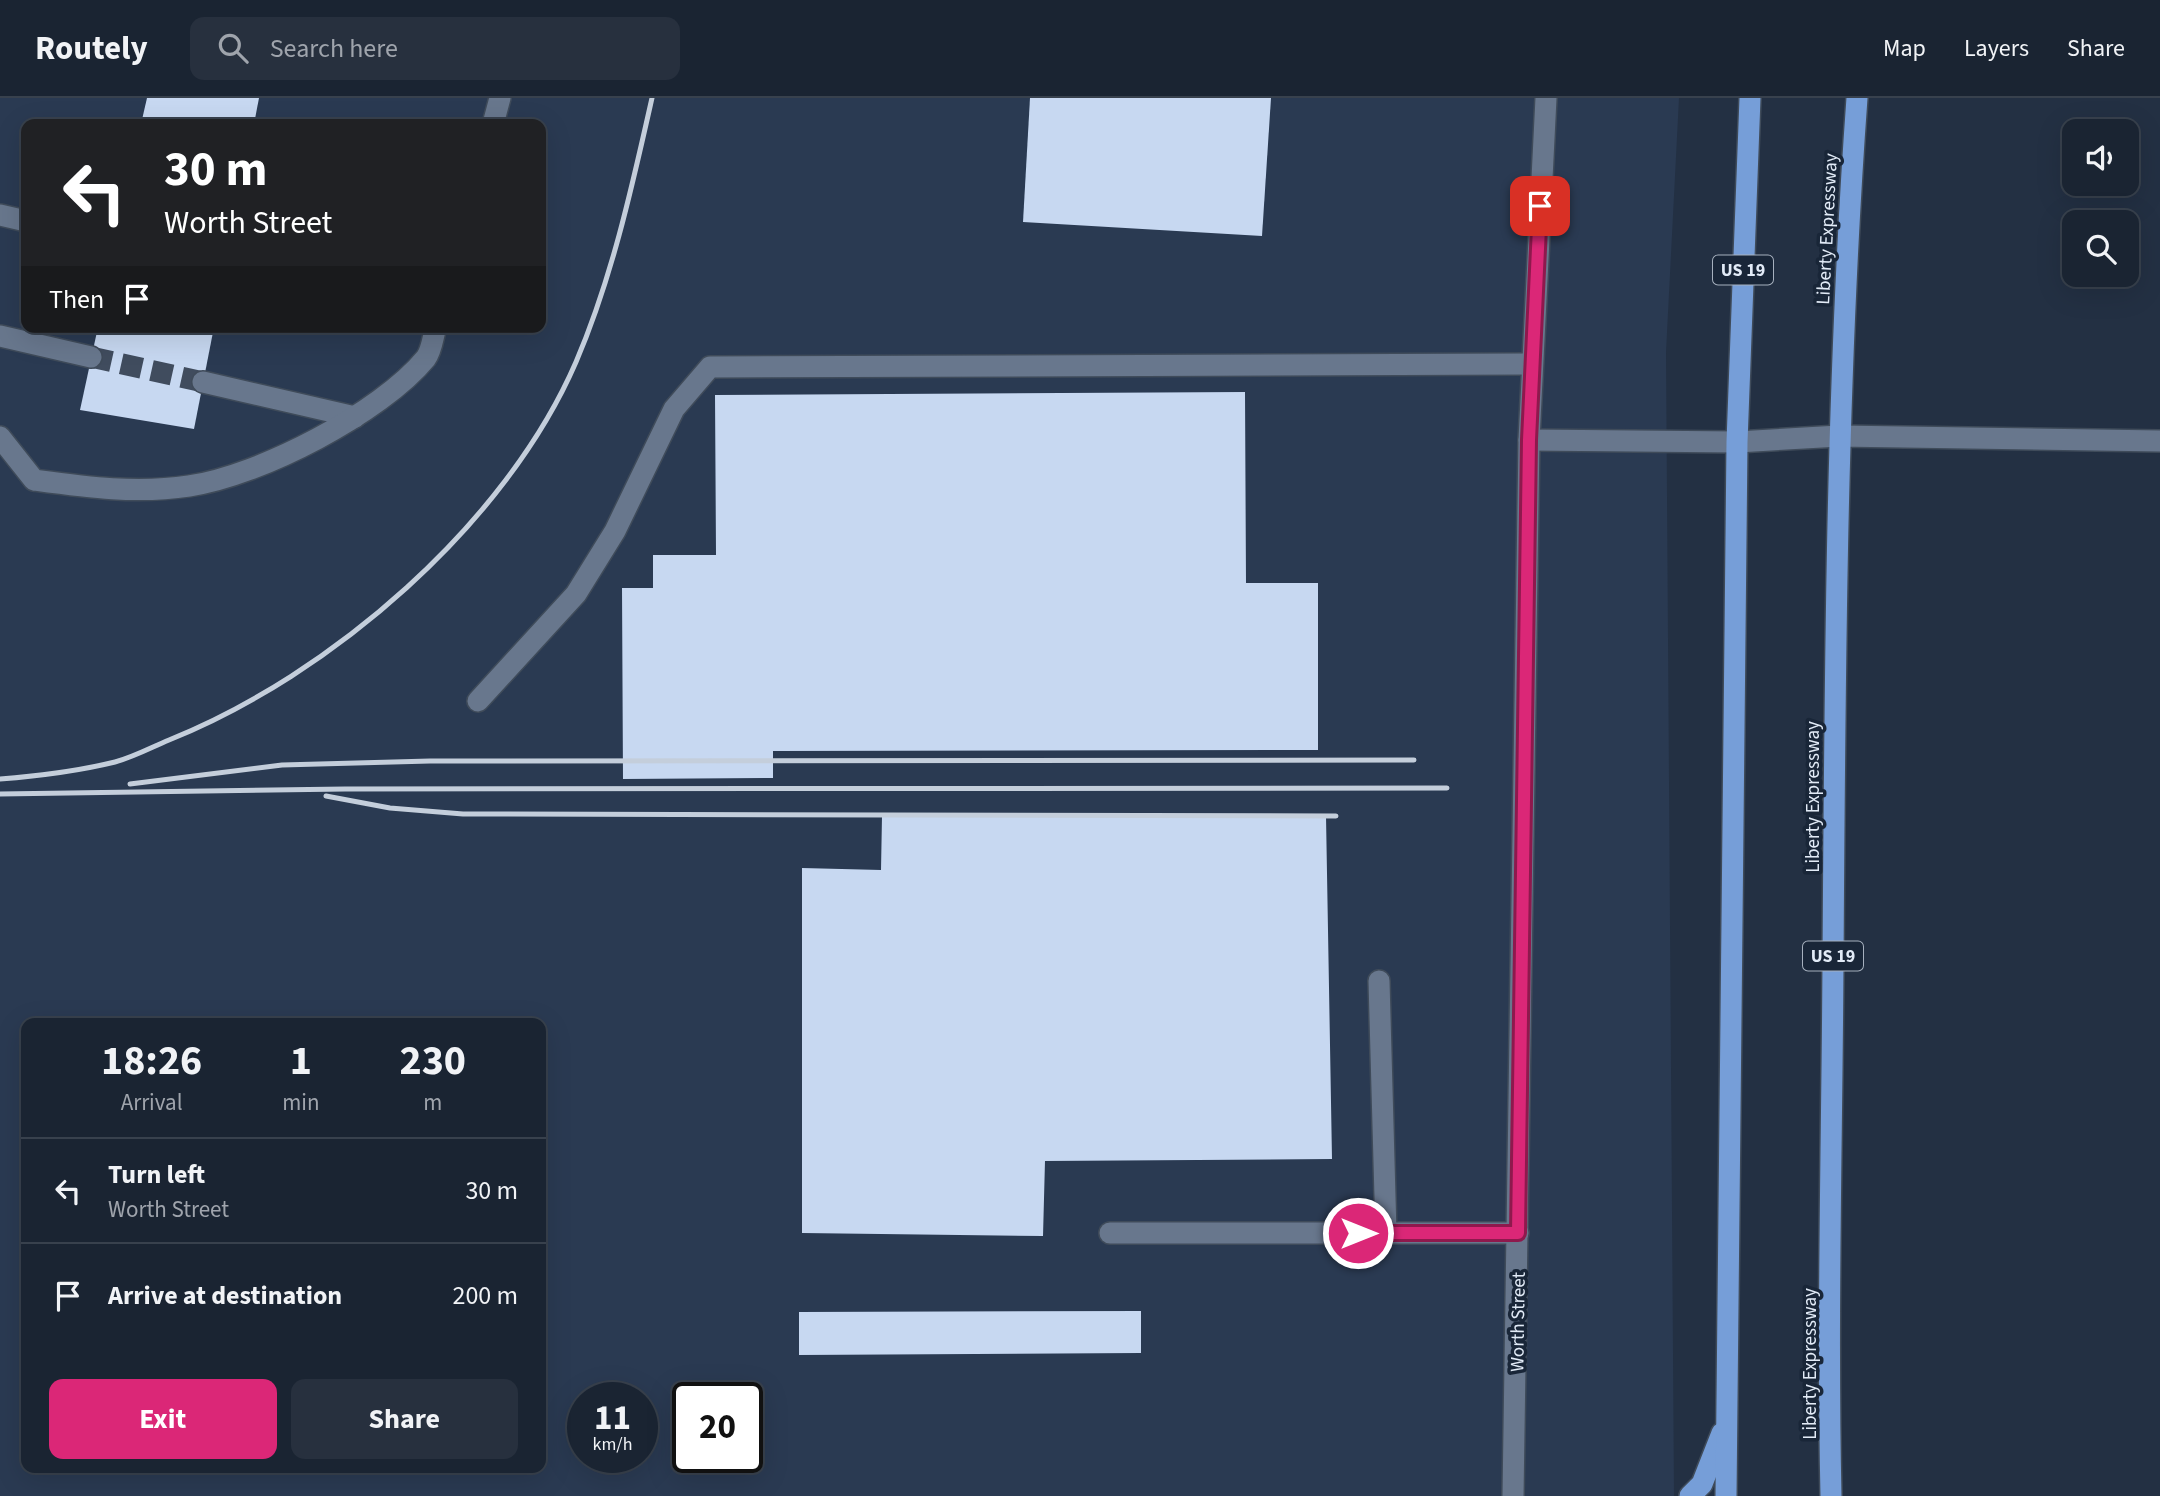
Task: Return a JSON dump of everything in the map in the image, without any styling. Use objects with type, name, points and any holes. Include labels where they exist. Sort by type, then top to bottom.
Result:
[{"type":"highway","name":"US 19","points":[[1726,1496],[1737,442],[1750,98]]},
{"type":"highway","name":"Liberty Expressway","points":[[1831,1496],[1834,778],[1839,436],[1847,229],[1857,98]]},
{"type":"highway","points":[[1690,1496],[1702,1485],[1727,1421]]},
{"type":"street","points":[[494,119],[500,98]]},
{"type":"street","name":"Worth Street","points":[[1514,1496],[1529,440],[1546,98]]},
{"type":"street","points":[[0,215],[21,220]]},
{"type":"street","points":[[0,437],[34,480],[119,491],[191,486],[268,462],[367,410],[427,356],[434,333]]},
{"type":"street","points":[[0,336],[91,357]]},
{"type":"street","points":[[478,701],[576,594],[615,531],[674,409],[710,367],[1532,364]]},
{"type":"street","points":[[202,382],[355,417]]},
{"type":"street","points":[[1529,440],[1737,442],[1839,436],[2160,441]]},
{"type":"street","points":[[1379,981],[1386,1233]]},
{"type":"street","points":[[1110,1233],[1518,1233]]},
{"type":"shaded area","points":[[0,98],[1679,98],[1666,352],[1674,1496],[0,1496]]},
{"type":"building","points":[[147,98],[259,98],[255,119],[142,119]]},
{"type":"building","points":[[1030,98],[1271,98],[1262,236],[1023,222]]},
{"type":"building","points":[[97,333],[213,333],[194,429],[80,410]]},
{"type":"building","points":[[1245,392],[1246,583],[1318,583],[1318,750],[773,751],[773,778],[623,779],[622,588],[653,588],[653,555],[716,555],[715,395]]},
{"type":"building","points":[[882,816],[1326,816],[1332,1159],[1045,1161],[1043,1236],[802,1233],[802,868],[881,870]]},
{"type":"building","points":[[1141,1311],[1141,1353],[799,1355],[799,1312]]},
{"type":"tunnel","points":[[91,357],[203,382]]},
{"type":"railway","points":[[0,779],[58,773],[115,762],[230,712],[291,676],[351,635],[407,587],[459,536],[506,480],[545,422],[576,362],[611,265],[652,98]]},
{"type":"railway","points":[[130,784],[282,765],[430,761],[1414,760]]},
{"type":"railway","points":[[0,794],[345,789],[1447,788]]},
{"type":"railway","points":[[326,796],[390,808],[463,814],[1336,816]]},
{"type":"route","points":[[1358,1233],[1518,1233],[1529,440],[1540,206]]}]
